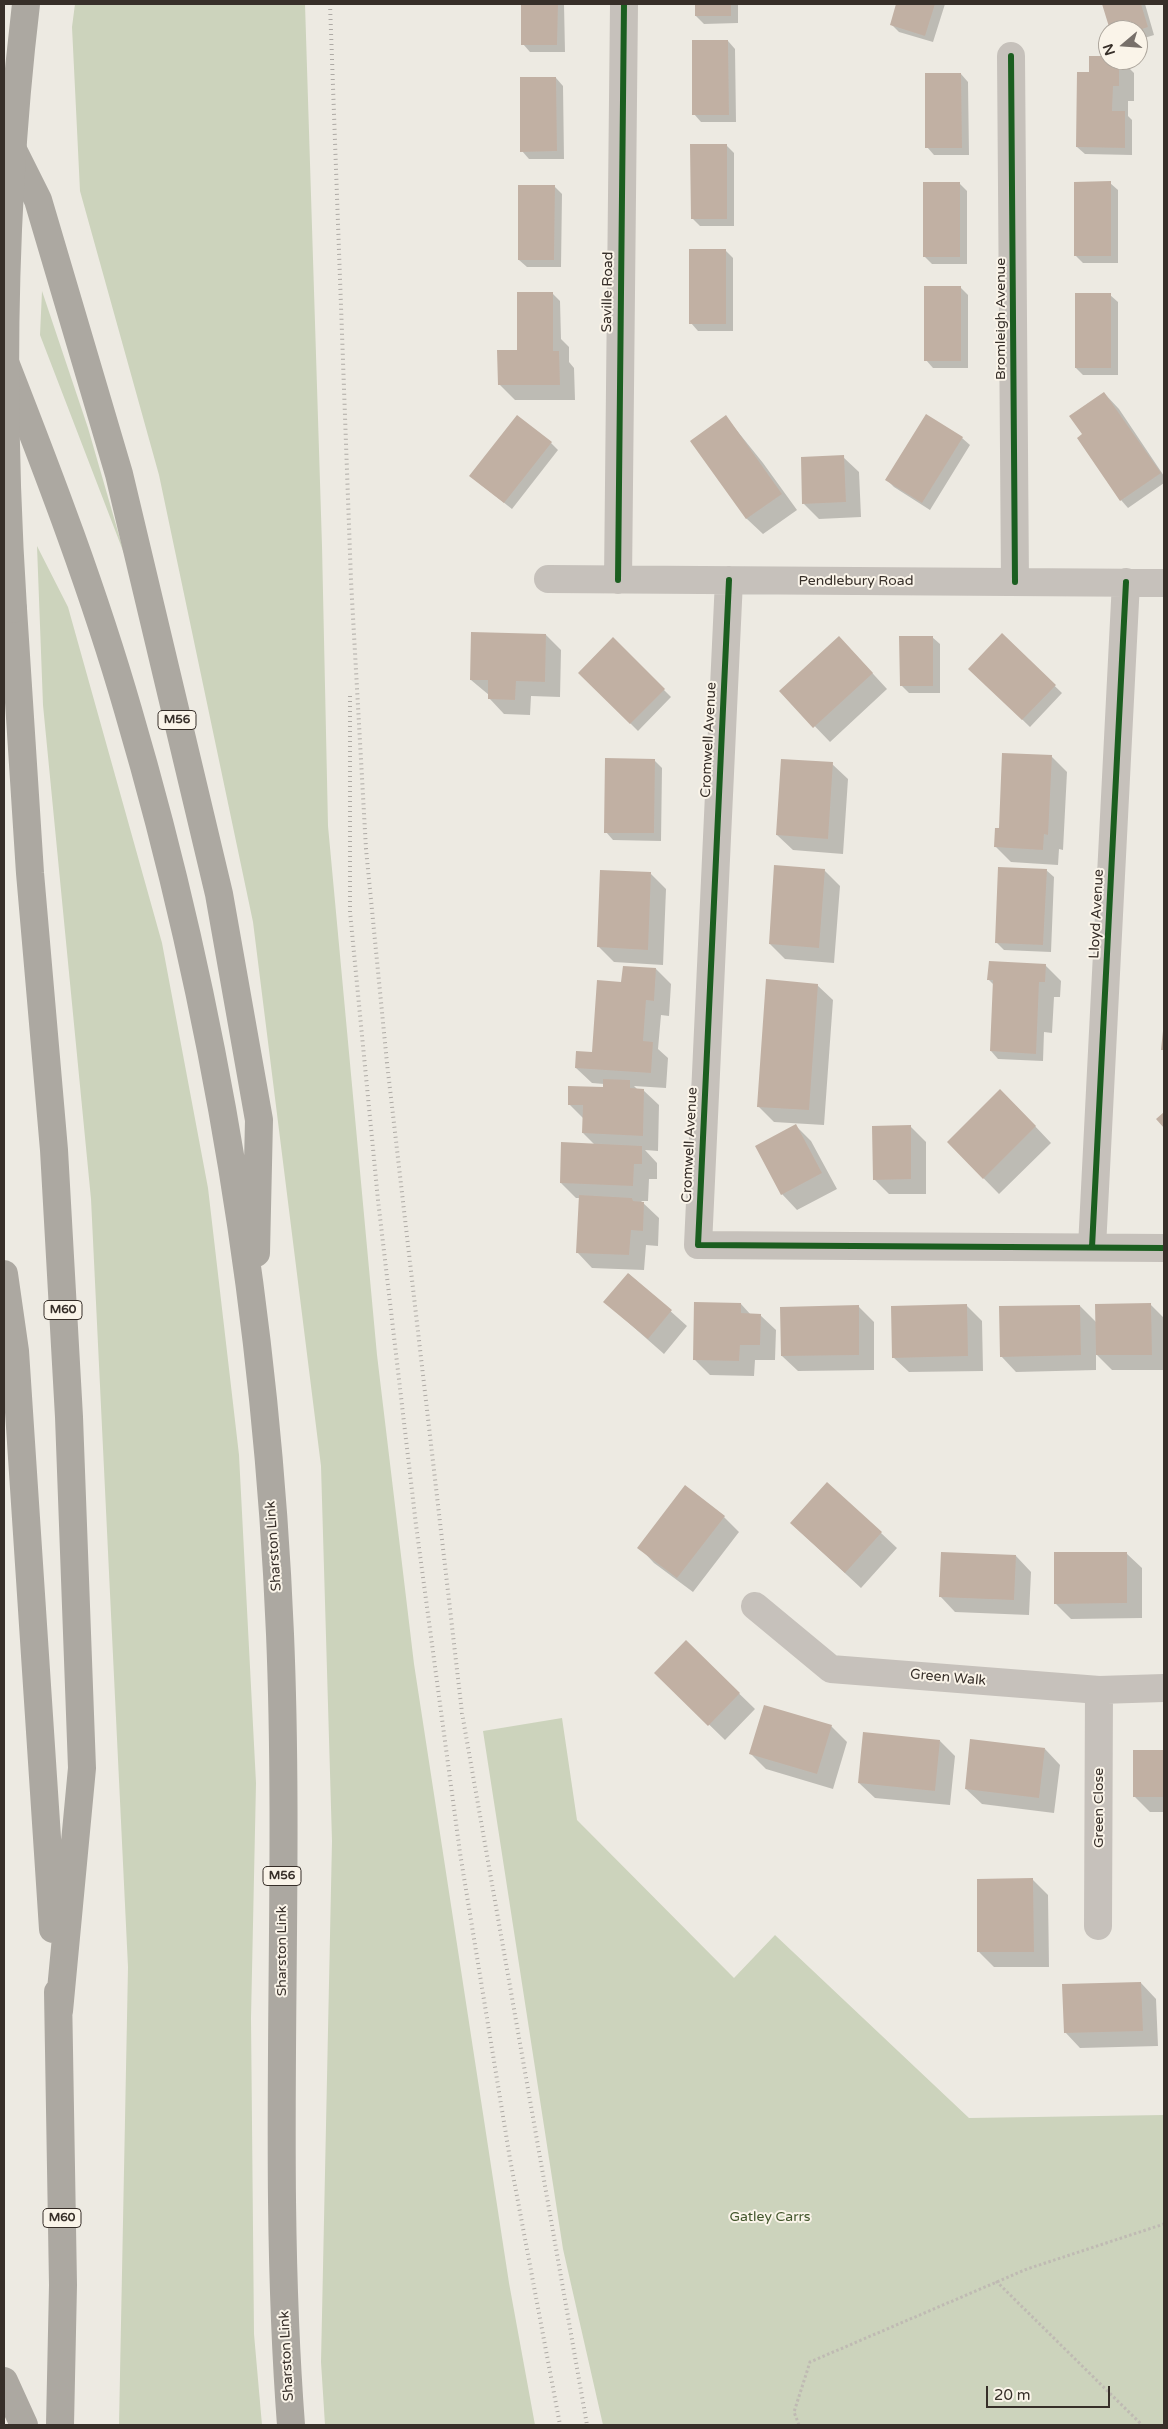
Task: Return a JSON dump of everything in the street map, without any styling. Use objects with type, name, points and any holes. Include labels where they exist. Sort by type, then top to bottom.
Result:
[{"type":"highway","name":"M60","points":[[26,4],[18,66],[6,279],[4,388],[6,498],[30,873],[54,1150],[69,1417],[82,1748],[82,1768],[59,2011]]},
{"type":"highway","name":"M56","points":[[4,131],[38,200],[119,474],[219,894],[259,1120],[255,1327]]},
{"type":"highway","name":"M56","points":[[4,358],[60,503],[128,708],[181,907],[217,1079],[255,1327]]},
{"type":"highway","name":"M60","points":[[4,1274],[15,1351],[59,2011],[63,2285],[60,2425]]},
{"type":"highway","name":"Sharston Link","points":[[255,1327],[269,1465],[280,1634],[283,1805],[280,2125],[286,2360],[291,2425]]},
{"type":"highway","points":[[4,2381],[24,2425]]},
{"type":"street","name":"Saville Road","points":[[618,580],[624,4]]},
{"type":"street","name":"Bromleigh Avenue","points":[[1012,56],[1015,582]]},
{"type":"street","name":"Pendlebury Road","points":[[548,579],[1164,582]]},
{"type":"street","name":"Cromwell Avenue","points":[[729,580],[698,1245],[1164,1248]]},
{"type":"street","name":"Lloyd Avenue","points":[[1092,1248],[1126,582]]},
{"type":"street","name":"Green Walk","points":[[755,1606],[831,1669],[1099,1690],[1164,1688]]},
{"type":"street","name":"Green Close","points":[[1098,1926],[1099,1690]]},
{"type":"path","points":[[798,2425],[794,2412],[810,2362],[996,2281],[1164,2224]]},
{"type":"path","points":[[996,2281],[1142,2425]]},
{"type":"green space","points":[[75,4],[305,4],[322,546],[328,826],[377,1355],[414,1664],[509,2283],[535,2425],[325,2425],[321,2362],[332,1841],[321,1466],[253,922],[159,475],[80,191],[72,27]]},
{"type":"green space","points":[[42,291],[88,428],[125,556],[40,335]]},
{"type":"green space","points":[[37,546],[68,607],[162,943],[208,1188],[239,1455],[256,1783],[251,2018],[254,2334],[262,2425],[119,2425],[128,1967],[91,1199],[43,705]]},
{"type":"green space","name":"Gatley Carrs","points":[[562,1718],[577,1820],[734,1978],[775,1935],[969,2118],[1164,2115],[1164,2425],[603,2425],[563,2249],[483,1731]]},
{"type":"building","points":[[521,4],[558,4],[557,45],[521,45]]},
{"type":"building","points":[[695,4],[731,4],[731,16],[695,16]]},
{"type":"building","points":[[896,4],[935,4],[925,36],[890,25]]},
{"type":"building","points":[[1102,4],[1141,4],[1146,20],[1107,20]]},
{"type":"building","points":[[692,40],[728,40],[729,115],[692,115]]},
{"type":"building","points":[[1089,56],[1098,56],[1098,70],[1119,70],[1119,86],[1113,86],[1112,111],[1125,111],[1125,148],[1076,147],[1077,72],[1089,72]]},
{"type":"building","points":[[925,73],[961,73],[962,148],[925,148]]},
{"type":"building","points":[[520,77],[556,77],[557,151],[520,152]]},
{"type":"building","points":[[690,144],[727,144],[727,219],[691,219]]},
{"type":"building","points":[[1111,181],[1111,256],[1074,256],[1074,182]]},
{"type":"building","points":[[923,182],[960,182],[960,257],[923,257]]},
{"type":"building","points":[[518,185],[555,185],[554,260],[518,260]]},
{"type":"building","points":[[689,249],[726,249],[726,324],[689,324]]},
{"type":"building","points":[[924,286],[961,286],[961,361],[924,361]]},
{"type":"building","points":[[517,292],[553,292],[553,351],[559,351],[560,385],[498,385],[497,350],[517,350]]},
{"type":"building","points":[[1075,293],[1111,293],[1111,368],[1075,368]]},
{"type":"building","points":[[1104,392],[1161,473],[1120,501],[1077,438],[1082,434],[1069,416]]},
{"type":"building","points":[[926,414],[963,437],[922,503],[885,480]]},
{"type":"building","points":[[517,415],[552,442],[504,503],[469,476]]},
{"type":"building","points":[[726,415],[782,494],[746,519],[690,441]]},
{"type":"building","points":[[844,455],[846,502],[802,504],[801,457]]},
{"type":"building","points":[[471,632],[546,634],[545,682],[516,681],[515,700],[488,699],[488,680],[470,680]]},
{"type":"building","points":[[1002,633],[1056,685],[1022,720],[968,669]]},
{"type":"building","points":[[839,636],[873,673],[813,728],[779,691]]},
{"type":"building","points":[[899,636],[933,636],[933,686],[900,686]]},
{"type":"building","points":[[613,637],[665,689],[630,724],[578,673]]},
{"type":"building","points":[[1002,753],[1052,755],[1048,835],[1044,834],[1043,850],[994,847],[995,828],[999,828]]},
{"type":"building","points":[[605,758],[655,759],[654,833],[604,833]]},
{"type":"building","points":[[781,759],[833,762],[828,839],[776,835]]},
{"type":"building","points":[[774,865],[825,869],[819,948],[769,944]]},
{"type":"building","points":[[998,867],[1047,869],[1043,945],[995,943]]},
{"type":"building","points":[[600,870],[651,872],[648,950],[597,947]]},
{"type":"building","points":[[989,961],[1046,964],[1045,982],[1039,982],[1036,1054],[990,1051],[993,980],[987,980]]},
{"type":"building","points":[[623,966],[656,968],[654,1001],[646,1000],[643,1041],[653,1042],[651,1073],[575,1068],[576,1051],[592,1052],[597,980],[621,982]]},
{"type":"building","points":[[766,979],[818,984],[809,1110],[757,1107]]},
{"type":"building","points":[[1163,1031],[1164,1050],[1161,1050]]},
{"type":"building","points":[[603,1079],[630,1080],[630,1088],[644,1089],[643,1136],[582,1133],[583,1105],[568,1105],[568,1086],[603,1087]]},
{"type":"building","points":[[1000,1089],[1036,1126],[983,1179],[947,1142]]},
{"type":"building","points":[[1164,1112],[1164,1128],[1156,1119]]},
{"type":"building","points":[[796,1124],[822,1173],[781,1195],[755,1146]]},
{"type":"building","points":[[911,1125],[911,1179],[873,1180],[872,1126]]},
{"type":"building","points":[[561,1142],[642,1146],[642,1164],[634,1164],[633,1186],[560,1183]]},
{"type":"building","points":[[579,1195],[632,1198],[633,1201],[644,1202],[643,1231],[631,1230],[629,1255],[576,1253]]},
{"type":"building","points":[[628,1273],[672,1310],[648,1339],[603,1302]]},
{"type":"building","points":[[694,1302],[741,1303],[741,1313],[761,1314],[760,1345],[740,1345],[739,1361],[693,1360]]},
{"type":"building","points":[[1151,1303],[1152,1355],[1096,1355],[1095,1304]]},
{"type":"building","points":[[967,1304],[968,1356],[892,1358],[891,1306]]},
{"type":"building","points":[[859,1305],[859,1355],[781,1356],[780,1307]]},
{"type":"building","points":[[1080,1305],[1081,1355],[1000,1357],[999,1306]]},
{"type":"building","points":[[827,1482],[882,1532],[845,1573],[790,1523]]},
{"type":"building","points":[[685,1485],[725,1516],[677,1578],[637,1548]]},
{"type":"building","points":[[941,1552],[1016,1555],[1014,1600],[939,1597]]},
{"type":"building","points":[[1054,1552],[1127,1552],[1127,1603],[1054,1604]]},
{"type":"building","points":[[686,1640],[740,1693],[708,1726],[654,1673]]},
{"type":"building","points":[[764,1705],[832,1725],[817,1774],[749,1754]]},
{"type":"building","points":[[863,1732],[940,1740],[935,1791],[858,1783]]},
{"type":"building","points":[[970,1739],[1045,1748],[1039,1798],[965,1789]]},
{"type":"building","points":[[1133,1750],[1164,1750],[1164,1797],[1133,1797]]},
{"type":"building","points":[[1033,1878],[1034,1952],[977,1952],[977,1879]]},
{"type":"building","points":[[1141,1982],[1143,2031],[1064,2033],[1062,1984]]},
{"type":"railway","points":[[330,4],[351,581],[366,849],[387,1063],[462,1713],[587,2425]]},
{"type":"railway","points":[[350,696],[350,912],[378,1200],[416,1525],[460,1853],[510,2159],[560,2425]]},
{"type":"cycle path","points":[[618,580],[624,4]]},
{"type":"cycle path","points":[[1011,56],[1015,582]]},
{"type":"cycle path","points":[[729,580],[698,1245],[1164,1248]]},
{"type":"cycle path","points":[[1092,1247],[1126,582]]}]
